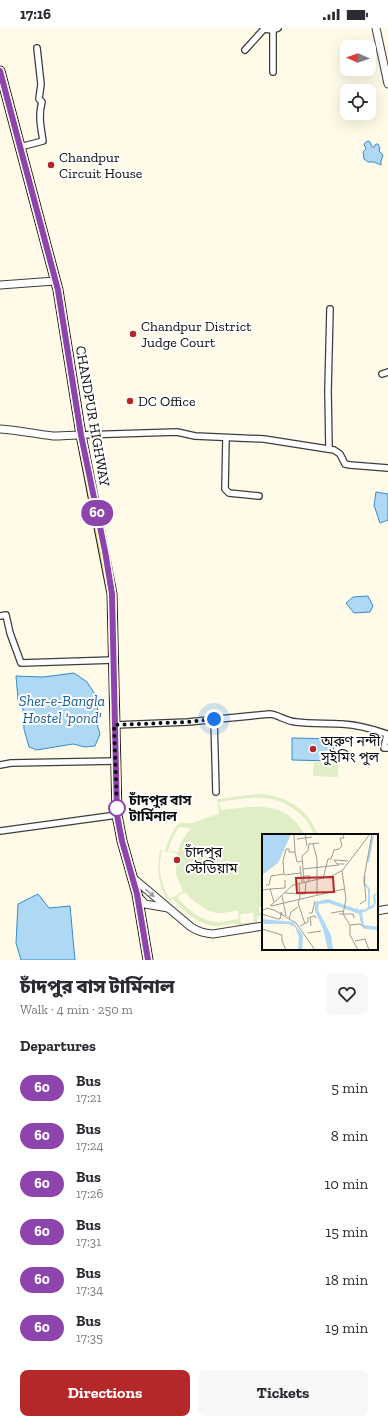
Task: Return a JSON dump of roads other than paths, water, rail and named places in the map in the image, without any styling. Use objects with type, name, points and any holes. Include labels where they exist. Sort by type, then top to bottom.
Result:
[{"type":"main road","name":"CHANDPUR HIGHWAY","points":[[0,71],[55,281],[81,435],[105,551],[112,594],[117,815],[122,841],[137,894],[148,960]]},
{"type":"street","points":[[376,28],[388,84]]},
{"type":"street","points":[[245,50],[264,29],[276,29],[273,72]]},
{"type":"street","points":[[20,146],[43,141],[40,120],[40,108],[42,102],[38,99],[41,84],[37,48]]},
{"type":"street","points":[[0,285],[55,281]]},
{"type":"street","points":[[329,449],[328,391],[330,309]]},
{"type":"street","points":[[382,374],[388,372]]},
{"type":"street","points":[[0,429],[55,436],[177,432],[195,436],[264,439],[329,449],[337,452],[345,464],[388,468]]},
{"type":"street","points":[[226,438],[225,489],[229,493],[259,496]]},
{"type":"street","points":[[0,616],[6,615],[10,633],[21,663],[114,660]]},
{"type":"street","points":[[114,725],[188,722],[270,714],[285,721],[343,724],[372,729],[387,734],[384,748],[388,748]]},
{"type":"street","points":[[214,719],[216,792]]},
{"type":"street","points":[[0,765],[11,763],[116,761]]},
{"type":"street","points":[[0,832],[117,815]]},
{"type":"street","points":[[133,878],[191,927],[205,933],[213,934],[262,926]]},
{"type":"street","points":[[137,894],[145,904],[168,908]]},
{"type":"street","points":[[378,911],[388,909]]},
{"type":"water","points":[[368,141],[372,147],[378,144],[380,148],[379,151],[383,155],[381,165],[374,162],[368,162],[364,159],[363,152],[366,149],[364,144]]},
{"type":"water","points":[[376,492],[388,494],[388,520],[380,523],[374,505]]},
{"type":"water","points":[[368,596],[373,606],[370,612],[354,613],[346,603],[353,597]]},
{"type":"water","name":"Sher-e-Bangla Hostel 'pond'","points":[[74,673],[87,682],[98,699],[97,724],[100,734],[95,746],[85,747],[73,744],[37,750],[29,747],[24,729],[23,709],[18,699],[16,676],[43,677]]},
{"type":"water","name":"অরুণ নন্দী সুইমিং পুল","points":[[292,738],[334,739],[333,761],[292,760]]},
{"type":"water","points":[[38,894],[49,908],[70,906],[75,960],[21,960],[16,943],[18,904]]},
{"type":"place","name":"Chandpur Circuit House","points":[[51,165]]},
{"type":"place","name":"Chandpur District Judge Court","points":[[133,334]]},
{"type":"place","name":"DC Office","points":[[130,401]]},
{"type":"place","name":"অরুণ নন্দী সুইমিং পুল","points":[[313,749]]},
{"type":"place","name":"চাঁদপুর বাস টার্মিনাল","points":[[117,808]]},
{"type":"place","name":"চাঁদপুর স্টেডিয়াম","points":[[177,860]]}]
